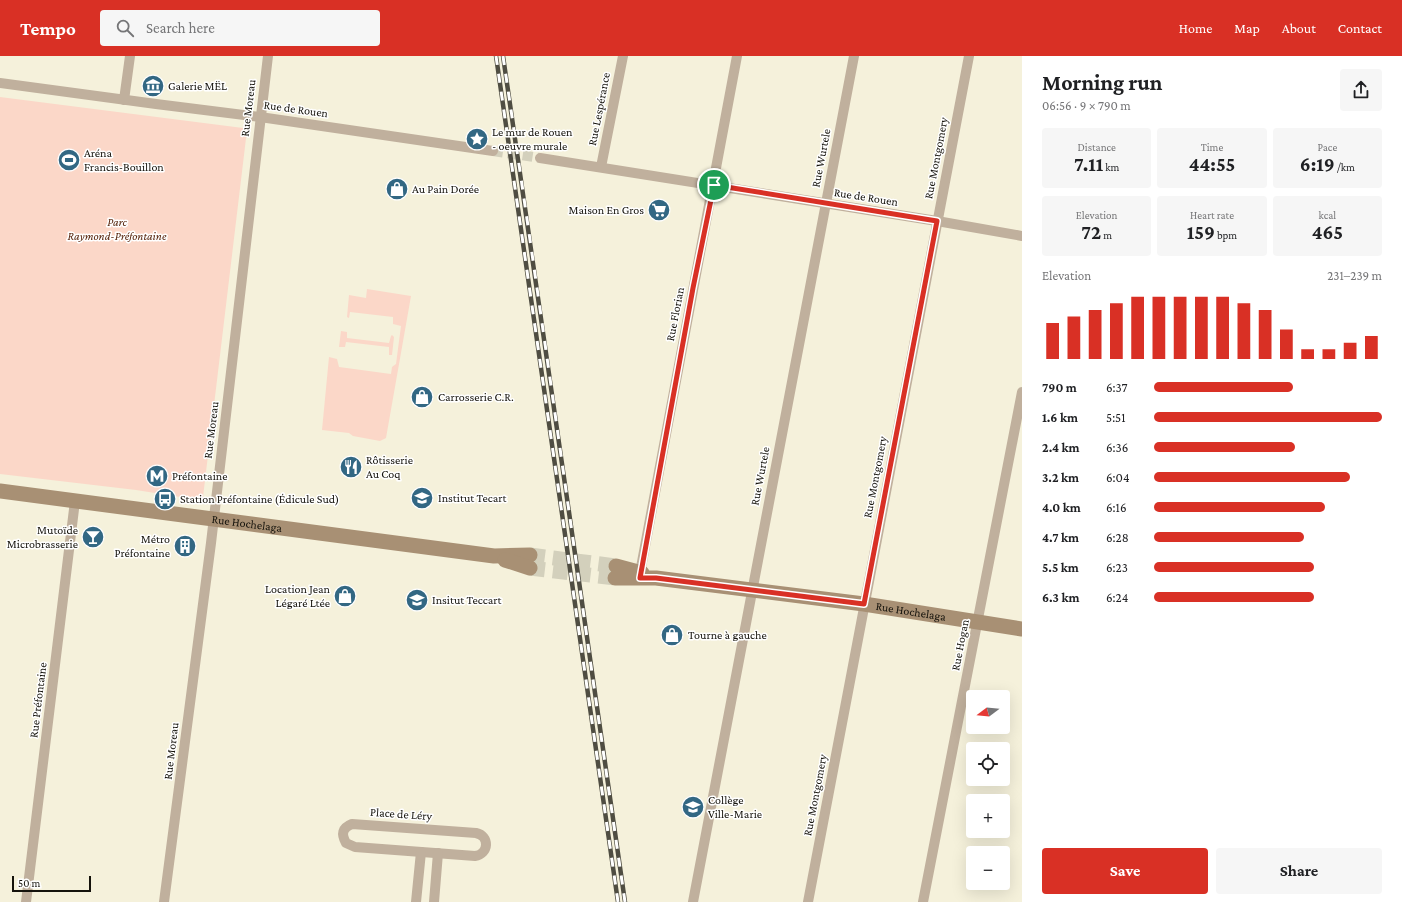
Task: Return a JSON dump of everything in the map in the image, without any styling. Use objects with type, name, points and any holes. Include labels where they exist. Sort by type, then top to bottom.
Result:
[{"type":"street","points":[[124,100],[130,56]]},
{"type":"street","name":"Rue Moreau","points":[[164,902],[214,519],[268,56]]},
{"type":"street","name":"Rue Lespérance","points":[[601,167],[623,56]]},
{"type":"street","name":"Rue Florian","points":[[640,575],[738,56]]},
{"type":"street","name":"Rue Wurtele","points":[[693,902],[854,56]]},
{"type":"street","name":"Rue Montgomery","points":[[808,902],[969,56]]},
{"type":"street","name":"Rue de Rouen","points":[[0,83],[260,117],[493,151]]},
{"type":"street","name":"Rue de Rouen","points":[[540,158],[937,221],[1022,236]]},
{"type":"street","name":"Rue Hogan","points":[[923,902],[1022,392]]},
{"type":"street","name":"Rue Hochelaga","points":[[0,491],[530,561]]},
{"type":"street","name":"Rue Préfontaine","points":[[26,902],[75,501]]},
{"type":"street","name":"Rue Hochelaga","points":[[616,572],[864,604],[1022,629]]},
{"type":"street","name":"Place de Léry","points":[[357,824],[440,830],[481,834],[486,841],[485,850],[483,854],[479,856],[421,852],[350,845],[346,843],[344,839],[344,830],[346,826],[357,824]]},
{"type":"street","points":[[416,902],[421,852]]},
{"type":"street","points":[[434,902],[438,853]]},
{"type":"green space","name":"Parc Raymond-Préfontaine","points":[[0,97],[243,128],[247,130],[203,497],[199,500],[136,490],[0,474]]},
{"type":"green space","points":[[367,289],[411,296],[386,438],[380,441],[353,436],[349,433],[322,430],[329,357],[337,359],[339,367],[391,374],[392,367],[396,364],[401,326],[393,324],[393,317],[350,312],[349,318],[347,317],[349,295],[366,298]]},
{"type":"green space","points":[[341,331],[347,332],[347,338],[389,343],[392,335],[394,337],[392,355],[389,355],[389,347],[346,342],[345,347],[339,347]]},
{"type":"tunnel","points":[[493,151],[540,158]]},
{"type":"tunnel","points":[[530,555],[616,566]]},
{"type":"tunnel","points":[[530,568],[615,578]]},
{"type":"railway","points":[[496,56],[618,902]]},
{"type":"railway","points":[[503,56],[625,902]]},
{"type":"place","name":"Galerie MËL","points":[[153,86]]},
{"type":"place","name":"Le mur de Rouen - oeuvre murale","points":[[477,139]]},
{"type":"place","name":"Aréna Francis-Bouillon","points":[[69,160]]},
{"type":"place","name":"Au Pain Dorée","points":[[397,189]]},
{"type":"place","name":"Maison En Gros","points":[[659,210]]},
{"type":"place","name":"Carrosserie C.R.","points":[[422,397]]},
{"type":"place","name":"Rôtisserie Au Coq","points":[[351,467]]},
{"type":"place","name":"Préfontaine","points":[[157,476]]},
{"type":"place","name":"Institut Tecart","points":[[422,498]]},
{"type":"place","name":"Station Préfontaine (Édicule Sud)","points":[[165,499]]},
{"type":"place","name":"Mutoïde Microbrasserie","points":[[93,537]]},
{"type":"place","name":"Métro Préfontaine","points":[[185,546]]},
{"type":"place","name":"Location Jean Légaré Ltée","points":[[345,596]]},
{"type":"place","name":"Insitut Teccart","points":[[417,600]]},
{"type":"place","name":"Tourne à gauche","points":[[672,635]]},
{"type":"place","name":"Collège Ville-Marie","points":[[693,807]]},
{"type":"route","points":[[714,185],[937,221],[864,604],[656,578],[640,578],[693,288],[714,185]]}]
